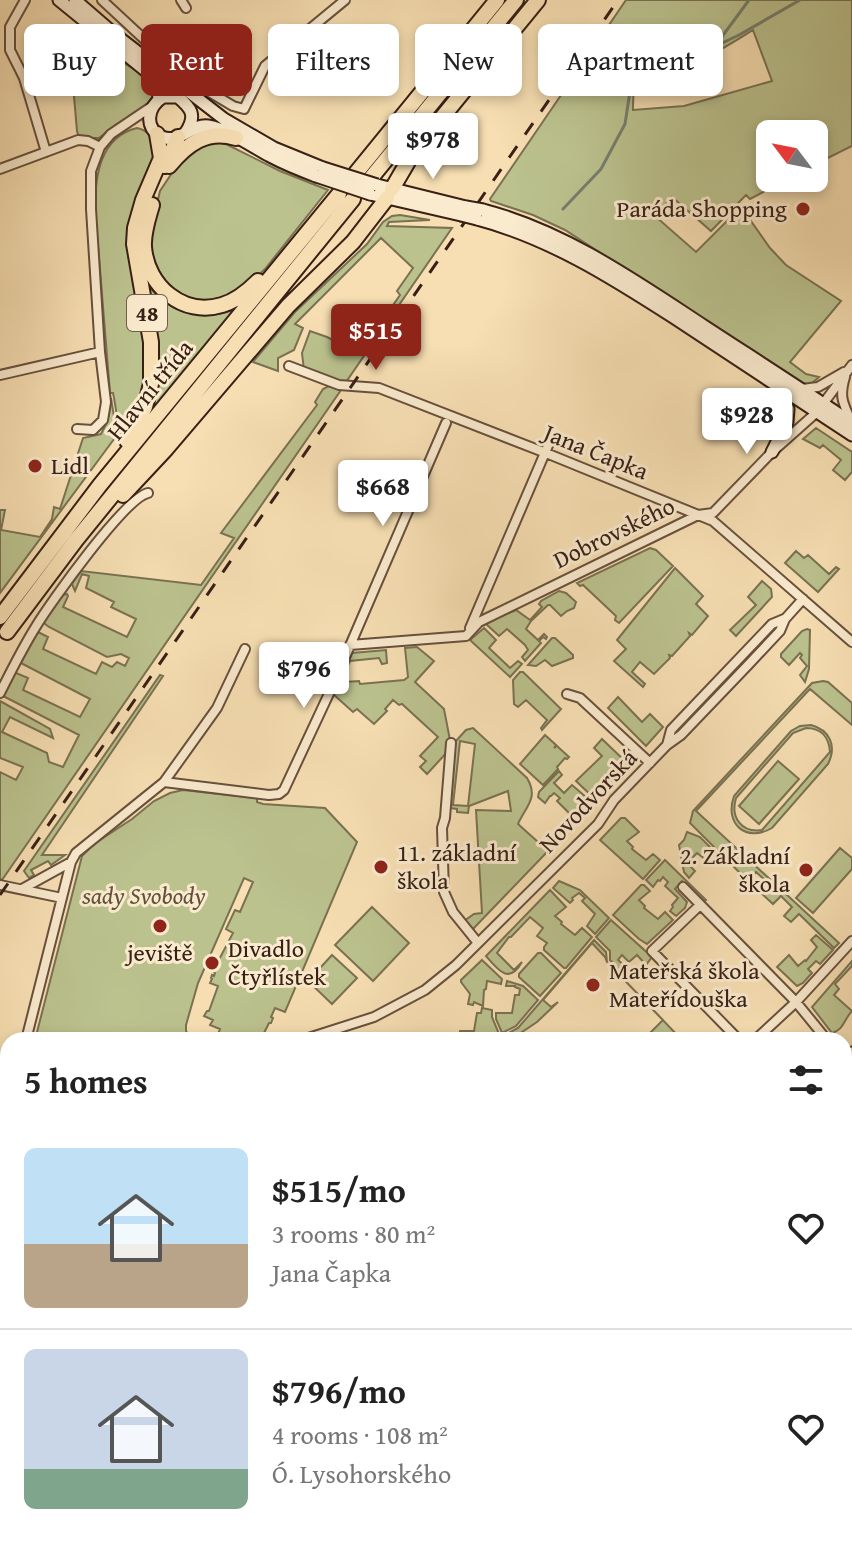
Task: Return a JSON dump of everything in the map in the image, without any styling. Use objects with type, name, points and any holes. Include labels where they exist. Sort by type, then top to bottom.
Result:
[{"type":"highway","points":[[356,173],[497,0]]},
{"type":"highway","name":"48","points":[[7,632],[76,540],[166,449],[288,306],[353,242],[379,189],[516,0]]},
{"type":"highway","name":"48","points":[[379,189],[413,153],[538,0]]},
{"type":"highway","name":"48","points":[[100,485],[139,421],[151,384],[151,342],[134,244],[143,200],[161,158],[162,150],[154,130]]},
{"type":"highway","name":"48","points":[[182,134],[168,155],[145,230],[145,257],[150,272],[159,286],[172,297],[202,308],[237,299],[307,233]]},
{"type":"highway","name":"48","points":[[161,180],[169,165],[194,142],[211,135],[236,138]]},
{"type":"highway","name":"Hlavní třída","points":[[0,617],[100,485],[307,233],[346,196],[76,540]]},
{"type":"main road","points":[[59,0],[151,75],[158,88],[150,113],[154,130],[167,138],[199,126],[209,126],[270,156],[319,172],[464,211],[528,224],[571,244],[645,287],[802,389],[852,435]]},
{"type":"main road","points":[[75,0],[141,55]]},
{"type":"main road","points":[[155,103],[168,96],[184,100],[191,122],[182,134]]},
{"type":"main road","points":[[194,96],[224,119],[319,172]]},
{"type":"main road","points":[[190,111],[224,119]]},
{"type":"main road","points":[[480,214],[566,252],[638,295],[776,386],[852,422]]},
{"type":"main road","points":[[772,452],[787,422],[788,409],[776,386]]},
{"type":"street","points":[[25,0],[10,27],[10,50],[24,78],[46,152]]},
{"type":"street","points":[[102,0],[186,78],[233,106],[244,109],[265,66],[345,0]]},
{"type":"street","points":[[0,21],[10,27]]},
{"type":"street","points":[[77,429],[93,430],[103,420],[106,395],[100,352],[90,179],[92,165],[100,147],[111,134],[155,103]]},
{"type":"street","points":[[123,125],[140,123],[154,130]]},
{"type":"street","points":[[0,169],[78,140],[100,147]]},
{"type":"street","points":[[0,375],[100,352]]},
{"type":"street","name":"Jana Čapka","points":[[289,366],[339,385],[379,388],[713,521],[852,642]]},
{"type":"street","points":[[802,389],[818,387],[850,367]]},
{"type":"street","points":[[850,367],[841,390],[852,422]]},
{"type":"street","name":"Dobrovského","points":[[466,636],[479,622],[695,516],[713,513],[820,408],[850,367]]},
{"type":"street","points":[[164,782],[269,795],[284,790],[446,423]]},
{"type":"street","points":[[350,645],[466,636],[550,441]]},
{"type":"street","points":[[0,693],[36,625],[62,589],[111,525],[135,499],[148,493]]},
{"type":"street","name":"Novodvorská","points":[[327,1032],[374,1017],[425,990],[456,965],[598,824],[614,800],[667,745],[671,730],[772,624],[785,619],[803,599]]},
{"type":"street","points":[[28,1032],[71,862],[76,853],[164,782],[217,708],[245,649]]},
{"type":"street","points":[[567,694],[580,698],[650,763]]},
{"type":"street","points":[[451,743],[442,828],[444,892],[453,913],[478,943]]},
{"type":"street","points":[[22,889],[71,862]]},
{"type":"street","points":[[0,885],[62,898]]},
{"type":"street","points":[[683,887],[796,1002],[820,1032]]},
{"type":"street","points":[[700,905],[652,951],[731,1032]]},
{"type":"street","points":[[764,1032],[852,941]]},
{"type":"green space","points":[[626,0],[852,0],[852,146],[828,158],[828,120],[756,120],[756,192],[763,192],[750,199],[746,195],[711,231],[672,197],[655,216],[696,252],[741,207],[786,265],[841,301],[790,362],[806,374],[819,377],[811,384],[802,384],[565,230],[491,201],[560,96],[633,96],[633,110],[684,106],[772,81],[753,30],[723,48],[723,24],[610,24]]},
{"type":"green space","points":[[125,63],[141,73],[141,96],[154,96],[139,113],[99,138],[79,138],[74,96],[125,96]]},
{"type":"green space","points":[[137,128],[147,133],[158,148],[131,264],[145,351],[142,392],[123,437],[113,393],[110,393],[95,196],[107,149],[125,133]]},
{"type":"green space","points":[[215,142],[226,144],[280,171],[328,190],[252,281],[232,297],[203,302],[181,296],[159,277],[149,249],[160,191],[178,164],[197,146]]},
{"type":"green space","points":[[400,215],[430,220],[389,222],[387,226],[452,228],[346,382],[339,383],[304,370],[302,353],[310,331],[359,354],[400,295],[397,291],[413,268],[381,238],[295,324],[303,328],[294,350],[278,358],[278,371],[253,362],[295,312],[367,244],[383,222]]},
{"type":"green space","points":[[145,282],[164,301],[186,312],[209,315],[236,309],[149,415],[156,391]]},
{"type":"green space","points":[[329,386],[341,390],[0,879],[0,772],[16,780],[23,767],[0,758],[0,701],[50,729],[53,738],[10,717],[2,732],[47,753],[49,762],[63,767],[79,735],[3,696],[14,672],[28,678],[23,690],[80,717],[90,699],[19,662],[32,636],[38,632],[48,637],[43,649],[96,674],[102,662],[112,667],[117,662],[125,666],[129,658],[121,654],[107,657],[49,627],[44,621],[67,594],[63,607],[127,637],[136,619],[111,607],[114,602],[86,588],[89,576],[82,574],[75,591],[72,584],[81,571],[201,585],[234,538],[221,533],[317,405],[315,402],[323,389]]},
{"type":"green space","points":[[111,398],[117,435],[0,593],[0,510],[5,510],[1,530],[40,537],[52,519],[54,507],[60,509],[83,438],[101,434]]},
{"type":"green space","points":[[816,428],[852,452],[852,472],[845,480],[833,470],[841,460],[823,445],[820,448],[803,439]]},
{"type":"green space","points":[[650,548],[673,566],[619,623],[615,620],[616,616],[577,583]]},
{"type":"green space","points":[[796,551],[804,558],[808,555],[829,574],[836,567],[839,569],[818,592],[785,563]]},
{"type":"green space","points":[[675,568],[703,596],[696,604],[708,616],[654,674],[640,662],[632,672],[645,684],[643,687],[614,661],[626,649],[617,640]]},
{"type":"green space","points":[[762,581],[771,589],[772,597],[736,636],[730,630],[756,605],[748,597]]},
{"type":"green space","points":[[559,591],[576,602],[574,608],[561,616],[548,605],[531,621],[526,629],[538,640],[544,634],[547,637],[539,641],[541,643],[525,661],[522,657],[528,650],[525,645],[507,629],[499,636],[485,623],[516,610],[530,620],[542,607],[539,604],[541,601]]},
{"type":"green space","points":[[484,628],[496,640],[489,648],[510,668],[518,661],[522,664],[510,677],[470,640]]},
{"type":"green space","points":[[807,629],[810,630],[809,669],[805,682],[800,675],[807,666],[800,658],[802,655],[800,653],[789,665],[781,654]]},
{"type":"green space","points":[[552,638],[573,658],[552,666],[545,660],[536,666],[528,665]]},
{"type":"green space","points":[[417,647],[434,661],[415,682],[444,709],[450,740],[449,750],[427,774],[420,767],[426,761],[420,756],[438,737],[402,704],[393,700],[374,724],[357,709],[353,712],[333,694],[352,653],[386,650],[387,663],[382,664],[379,658],[350,661],[345,682],[359,681],[360,684],[404,680],[408,677],[405,648]]},
{"type":"green space","points":[[520,672],[561,709],[542,730],[547,720],[526,700],[518,707],[514,704],[513,680]]},
{"type":"green space","points":[[160,675],[163,676],[42,855],[65,855],[51,865],[48,861],[31,870],[34,875],[29,878],[24,871]]},
{"type":"green space","points":[[823,681],[852,703],[852,725],[810,689],[696,811],[839,943],[834,948],[799,914],[791,922],[784,916],[792,907],[781,896],[773,904],[759,891],[767,882],[756,872],[748,881],[690,823],[693,811],[812,683]]},
{"type":"green space","points":[[618,697],[642,722],[650,714],[663,727],[646,746],[608,708]]},
{"type":"green space","points":[[800,726],[818,727],[827,735],[832,745],[828,764],[772,828],[762,832],[746,832],[732,815],[734,796],[791,731]],"holes":[[[806,728],[823,734],[830,752],[762,830],[743,826],[736,818],[736,798],[793,733]]]},
{"type":"green space","points":[[473,728],[527,778],[532,797],[518,824],[548,851],[472,930],[464,921],[482,913],[476,810],[511,811],[508,791],[469,806],[468,813],[449,808],[455,742],[466,730]],"holes":[[[460,741],[475,744],[468,806],[453,805]]]},
{"type":"green space","points":[[545,735],[556,745],[554,748],[557,746],[569,757],[543,785],[520,764]]},
{"type":"green space","points":[[602,739],[629,765],[596,800],[576,781],[602,756],[594,748]]},
{"type":"green space","points":[[778,761],[799,779],[759,824],[739,806]]},
{"type":"green space","points":[[559,771],[562,775],[554,783],[564,793],[572,785],[593,803],[567,831],[562,826],[570,814],[557,801],[560,798],[554,793],[545,803],[538,797]]},
{"type":"green space","name":"sady Svobody","points":[[183,790],[257,798],[257,802],[263,804],[325,808],[357,842],[285,1012],[275,1008],[264,1032],[219,1032],[220,1029],[210,1025],[213,1020],[204,1016],[209,1011],[218,986],[210,983],[215,973],[213,971],[233,933],[226,929],[235,910],[240,912],[253,882],[244,878],[198,983],[187,1032],[37,1032],[82,856],[154,801]]},
{"type":"green space","points":[[621,818],[625,818],[639,832],[627,841],[632,849],[646,860],[653,854],[660,860],[643,879],[600,840]]},
{"type":"green space","points":[[687,832],[700,837],[714,851],[706,860],[697,853],[687,863],[695,871],[689,878],[684,872],[679,845]]},
{"type":"green space","points":[[840,848],[852,858],[852,869],[813,913],[796,898]]},
{"type":"green space","points":[[665,860],[706,900],[704,902],[682,881],[675,889],[687,902],[685,908],[676,916],[670,911],[678,898],[665,886],[668,882],[663,877],[653,887],[646,880]]},
{"type":"green space","points":[[559,881],[580,890],[609,918],[595,934],[587,926],[595,914],[582,901],[585,898],[579,893],[570,903],[553,888]]},
{"type":"green space","points":[[641,885],[650,891],[639,900],[644,908],[658,919],[665,912],[673,920],[647,944],[613,915]]},
{"type":"green space","points":[[550,890],[566,907],[555,916],[561,924],[575,935],[582,928],[592,937],[564,968],[544,950],[547,943],[537,936],[543,928],[530,917],[497,953],[514,970],[522,962],[513,973],[504,973],[486,956]]},
{"type":"green space","points":[[372,907],[409,943],[373,981],[335,945]]},
{"type":"green space","points":[[611,920],[652,957],[646,965],[637,955],[629,962],[622,955],[618,960],[634,974],[628,979],[610,960],[610,951],[596,937]]},
{"type":"green space","points":[[816,935],[833,950],[820,964],[816,961],[808,969],[812,973],[797,986],[777,967],[789,955],[798,966],[806,961],[817,947],[811,940]]},
{"type":"green space","points":[[594,940],[606,952],[607,962],[592,943],[543,1000],[551,1007],[558,1002],[522,1032],[511,1032],[518,1028]]},
{"type":"green space","points":[[538,953],[561,973],[540,996],[519,977]]},
{"type":"green space","points":[[332,955],[357,978],[332,1004],[308,981]]},
{"type":"green space","points":[[482,960],[502,979],[501,984],[487,981],[483,1006],[474,1002],[473,1005],[468,1004],[470,994],[461,980]]},
{"type":"green space","points":[[852,961],[852,966],[835,984],[839,989],[834,995],[852,1011],[841,1027],[831,1032],[812,1007]]},
{"type":"green space","points":[[507,981],[523,986],[538,1000],[516,1026],[502,1032],[496,1013],[512,1013],[515,995],[519,995],[520,989],[506,986]]},
{"type":"green space","points":[[482,1008],[492,1010],[498,1032],[460,1032],[474,1031],[477,1013],[481,1013]]},
{"type":"green space","points":[[663,1020],[674,1032],[651,1032]]},
{"type":"waterway","points":[[723,35],[749,0]]},
{"type":"waterway","points":[[563,209],[601,169],[625,124],[631,85],[645,66],[693,57],[800,0]]},
{"type":"railway","points":[[0,895],[618,0]]},
{"type":"place","name":"Paráda Shopping","points":[[803,209]]},
{"type":"place","name":"Lidl","points":[[35,466]]},
{"type":"place","name":"11. základní škola","points":[[381,867]]},
{"type":"place","name":"2. Základní škola","points":[[806,870]]},
{"type":"place","name":"jeviště","points":[[160,926]]},
{"type":"place","name":"Divadlo Čtyřlístek","points":[[212,963]]},
{"type":"place","name":"Mateřská škola Mateřídouška","points":[[593,985]]}]
